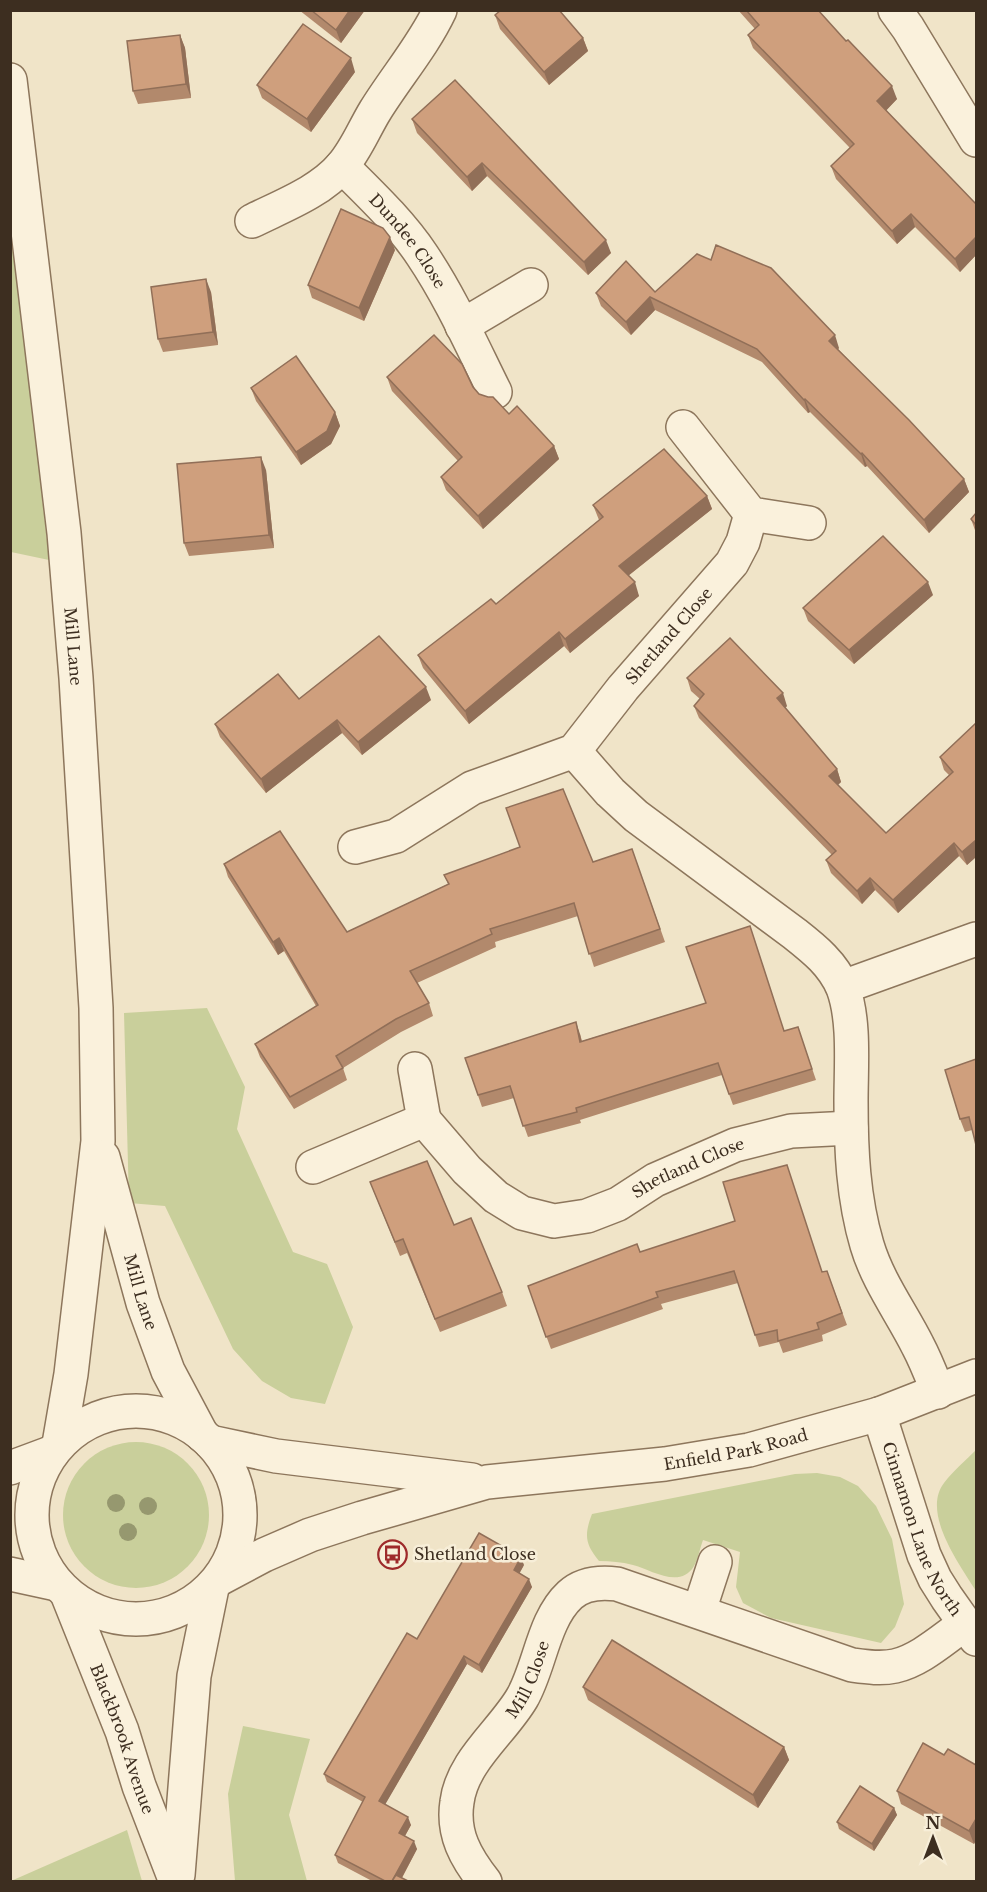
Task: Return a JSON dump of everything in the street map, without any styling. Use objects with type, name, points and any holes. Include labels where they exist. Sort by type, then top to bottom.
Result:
[{"type":"street","points":[[252,221],[324,182],[342,166],[380,104],[431,30],[441,10]]},
{"type":"street","points":[[895,10],[976,140]]},
{"type":"street","name":"Mill Lane","points":[[10,80],[15,151],[64,533],[76,678],[96,1008],[99,1141],[71,1374],[56,1448]]},
{"type":"street","name":"Dundee Close","points":[[342,166],[377,201],[421,252],[447,295],[495,392]]},
{"type":"street","points":[[462,326],[531,285]]},
{"type":"street","points":[[683,428],[751,514],[809,523]]},
{"type":"street","name":"Shetland Close","points":[[574,751],[623,688],[732,563],[743,542],[751,514]]},
{"type":"street","points":[[355,847],[396,836],[472,788],[574,751],[609,792],[636,816],[818,952],[833,969],[843,987],[849,1008],[850,1128],[855,1188],[867,1245],[883,1286],[918,1346],[938,1392]]},
{"type":"street","points":[[843,987],[976,939]]},
{"type":"street","name":"Shetland Close","points":[[415,1070],[424,1120],[466,1170],[496,1197],[522,1213],[554,1221],[587,1216],[618,1204],[655,1180],[735,1144],[791,1131],[850,1128]]},
{"type":"street","points":[[313,1167],[424,1120]]},
{"type":"street","name":"Mill Lane","points":[[99,1141],[143,1303],[168,1371],[206,1438]]},
{"type":"street","name":"Enfield Park Road","points":[[215,1584],[264,1555],[310,1535],[487,1482],[665,1464],[749,1450],[879,1414],[976,1376]]},
{"type":"street","points":[[10,1468],[56,1448],[84,1424],[113,1413],[144,1411],[175,1418],[206,1438],[228,1466],[238,1494],[240,1524],[234,1554],[215,1584],[186,1607],[157,1618],[126,1619],[95,1611],[62,1590],[10,1574]]},
{"type":"street","name":"Cinnamon Lane North","points":[[879,1414],[924,1555],[935,1578],[971,1631]]},
{"type":"street","name":"Enfield Park Road","points":[[206,1438],[286,1457],[487,1482]]},
{"type":"street","points":[[56,1448],[36,1485],[32,1504],[32,1532],[41,1560],[62,1590]]},
{"type":"street","points":[[699,1611],[715,1562]]},
{"type":"street","name":"Mill Close","points":[[485,1881],[472,1866],[459,1838],[456,1819],[461,1786],[472,1765],[522,1698],[538,1663],[552,1622],[562,1604],[580,1588],[605,1582],[617,1584],[852,1665],[882,1668],[907,1662],[971,1631]]},
{"type":"street","name":"Blackbrook Avenue","points":[[177,1881],[194,1676],[215,1584]]},
{"type":"street","name":"Blackbrook Avenue","points":[[62,1590],[122,1731],[139,1786],[177,1881]]},
{"type":"green space","points":[[11,212],[49,560],[11,552]]},
{"type":"green space","points":[[207,1008],[245,1087],[237,1129],[293,1252],[327,1264],[353,1327],[325,1404],[291,1398],[262,1381],[233,1349],[165,1206],[129,1203],[124,1013]]},
{"type":"green space","points":[[136,1442],[164,1448],[187,1464],[203,1487],[209,1515],[203,1543],[187,1566],[164,1582],[136,1588],[108,1582],[85,1566],[69,1543],[63,1515],[69,1487],[85,1464],[108,1448]]},
{"type":"green space","points":[[976,1450],[976,1591],[945,1538],[937,1509],[938,1495],[944,1483]]},
{"type":"green space","points":[[817,1473],[840,1477],[858,1486],[876,1506],[892,1539],[904,1604],[895,1627],[881,1643],[771,1618],[743,1603],[736,1587],[740,1552],[703,1540],[694,1566],[681,1577],[673,1577],[629,1564],[599,1561],[587,1539],[592,1514],[795,1474]]},
{"type":"green space","points":[[243,1726],[310,1739],[289,1815],[307,1881],[235,1881],[228,1794]]},
{"type":"green space","points":[[127,1830],[142,1881],[11,1881]]},
{"type":"building","points":[[311,10],[350,10],[336,30]]},
{"type":"building","points":[[501,10],[559,10],[583,38],[544,72],[495,15]]},
{"type":"building","points":[[746,10],[818,10],[892,86],[877,101],[976,204],[976,237],[955,259],[911,214],[892,231],[831,166],[854,144],[748,35],[759,25]]},
{"type":"building","points":[[303,24],[351,58],[307,119],[257,85]]},
{"type":"building","points":[[180,35],[186,84],[133,91],[127,41]]},
{"type":"building","points":[[455,80],[606,240],[584,262],[482,163],[467,177],[412,119]]},
{"type":"building","points":[[341,209],[383,228],[390,237],[359,308],[308,285]]},
{"type":"building","points":[[716,245],[771,268],[835,335],[829,341],[909,420],[964,479],[924,520],[862,453],[804,400],[757,349],[650,297],[626,322],[596,293],[626,261],[655,292],[697,254],[711,260]]},
{"type":"building","points":[[206,279],[213,332],[158,339],[151,287]]},
{"type":"building","points":[[434,335],[462,364],[479,394],[493,397],[509,414],[517,406],[554,446],[478,516],[441,477],[462,457],[387,377]]},
{"type":"building","points":[[296,356],[335,412],[327,431],[296,452],[251,388]]},
{"type":"building","points":[[664,449],[707,496],[619,566],[635,582],[565,639],[559,632],[465,711],[418,655],[491,599],[496,604],[603,517],[593,505]]},
{"type":"building","points":[[261,457],[269,535],[184,543],[177,464]]},
{"type":"building","points":[[976,513],[976,525],[971,519]]},
{"type":"building","points":[[883,536],[928,582],[849,650],[803,608]]},
{"type":"building","points":[[379,636],[426,687],[358,742],[337,720],[261,779],[215,724],[278,674],[299,699]]},
{"type":"building","points":[[730,638],[783,693],[777,698],[837,769],[829,776],[886,833],[953,772],[940,757],[976,723],[976,840],[962,852],[954,843],[893,900],[870,878],[857,891],[826,860],[836,851],[694,706],[704,694],[687,678]]},
{"type":"building","points":[[563,789],[593,862],[632,849],[660,929],[589,954],[574,903],[490,929],[492,934],[410,971],[429,1003],[396,1019],[336,1056],[343,1068],[290,1097],[255,1044],[318,1005],[279,938],[273,942],[224,864],[280,831],[347,932],[449,884],[444,875],[520,847],[506,808]]},
{"type":"building","points":[[750,926],[784,1031],[798,1027],[812,1069],[729,1094],[718,1063],[576,1108],[577,1112],[523,1126],[510,1086],[478,1095],[465,1058],[576,1022],[580,1042],[706,1003],[686,947]]},
{"type":"building","points":[[976,1059],[976,1145],[969,1117],[960,1119],[945,1070]]},
{"type":"building","points":[[427,1161],[454,1225],[471,1218],[502,1292],[435,1319],[403,1239],[395,1242],[370,1182]]},
{"type":"building","points":[[787,1165],[822,1272],[827,1271],[842,1313],[817,1323],[819,1329],[778,1341],[777,1330],[755,1335],[734,1271],[656,1292],[658,1297],[546,1337],[528,1286],[637,1244],[640,1252],[735,1221],[723,1182]]},
{"type":"building","points":[[479,1533],[521,1557],[514,1570],[529,1579],[479,1665],[464,1656],[379,1801],[408,1817],[399,1833],[414,1841],[392,1881],[385,1881],[335,1855],[365,1797],[324,1774],[407,1633],[417,1639]]},
{"type":"building","points":[[612,1640],[784,1747],[753,1795],[583,1687]]},
{"type":"building","points":[[923,1743],[944,1755],[948,1749],[976,1765],[976,1819],[969,1831],[897,1791]]},
{"type":"building","points":[[860,1786],[894,1808],[872,1844],[837,1822]]},
{"type":"building","points":[[396,1875],[408,1881],[392,1881]]},
{"type":"place","name":"Shetland Close","points":[[393,1554]]}]
